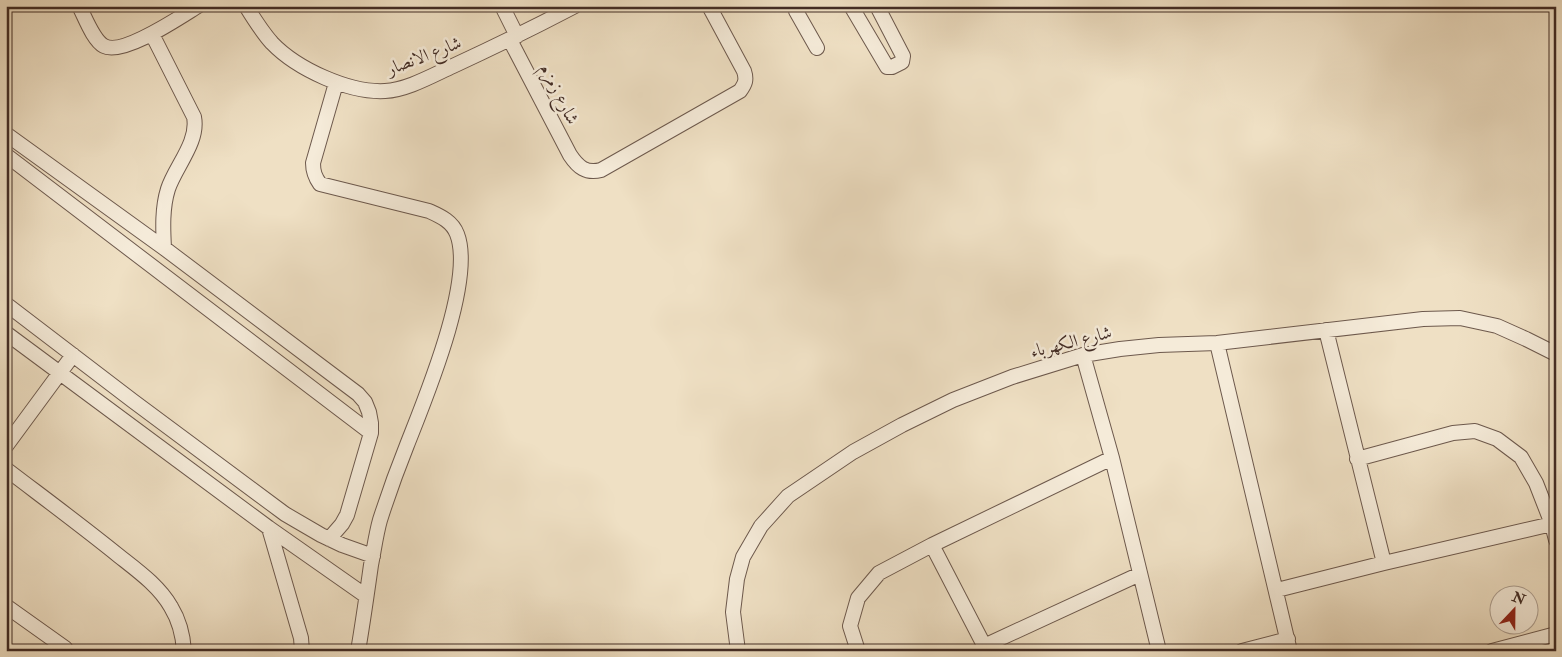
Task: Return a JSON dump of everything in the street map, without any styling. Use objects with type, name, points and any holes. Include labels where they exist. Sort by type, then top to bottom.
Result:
[{"type":"street","points":[[79,6],[97,40],[104,46],[114,48],[125,46],[152,34],[198,6]]},
{"type":"street","name":"شارع الانصار","points":[[246,6],[273,44],[314,73],[336,82],[359,88],[386,91],[415,84],[514,38],[575,6]]},
{"type":"street","name":"شارع زمزم","points":[[502,6],[514,38],[570,155],[576,164],[585,170],[593,172],[601,170],[740,91],[746,82],[744,71],[708,6]]},
{"type":"street","points":[[798,6],[796,12],[818,48]]},
{"type":"street","points":[[851,6],[887,67],[892,67],[902,62],[903,56],[877,6]]},
{"type":"street","points":[[152,34],[196,123],[194,134],[167,190],[163,219],[164,248]]},
{"type":"street","points":[[336,82],[313,163],[313,169],[320,184],[429,211],[442,217],[451,224],[457,234],[461,269],[447,334],[437,366],[382,515],[373,556],[358,651]]},
{"type":"street","points":[[6,134],[164,248],[358,394],[365,402],[369,412],[371,433],[347,515],[330,539]]},
{"type":"street","points":[[6,155],[371,433]]},
{"type":"street","points":[[6,304],[133,402],[285,514],[342,545],[373,556]]},
{"type":"street","name":"شارع الكهرباء","points":[[738,651],[733,612],[737,579],[743,557],[761,526],[788,496],[854,452],[902,425],[945,404],[1012,377],[1083,355],[1120,349],[1217,343],[1423,319],[1460,318],[1497,326],[1526,338],[1556,354]]},
{"type":"street","points":[[1326,330],[1384,563]]},
{"type":"street","points":[[6,333],[269,528],[366,596]]},
{"type":"street","points":[[1217,343],[1289,645],[1242,651]]},
{"type":"street","points":[[6,446],[73,355]]},
{"type":"street","points":[[1083,355],[1112,458],[1159,651]]},
{"type":"street","points":[[120,418],[133,402]]},
{"type":"street","points":[[1357,459],[1453,433],[1475,431],[1497,439],[1521,457],[1536,483],[1552,524],[1556,540]]},
{"type":"street","points":[[858,651],[850,626],[858,598],[879,573],[932,545],[1112,458]]},
{"type":"street","points":[[6,469],[89,531],[153,584],[170,605],[178,620],[184,651]]},
{"type":"street","points":[[1276,590],[1552,524]]},
{"type":"street","points":[[269,528],[301,638],[302,651]]},
{"type":"street","points":[[932,545],[985,648],[1140,574]]},
{"type":"street","points":[[6,606],[67,651]]},
{"type":"street","points":[[1492,651],[1556,634]]}]
